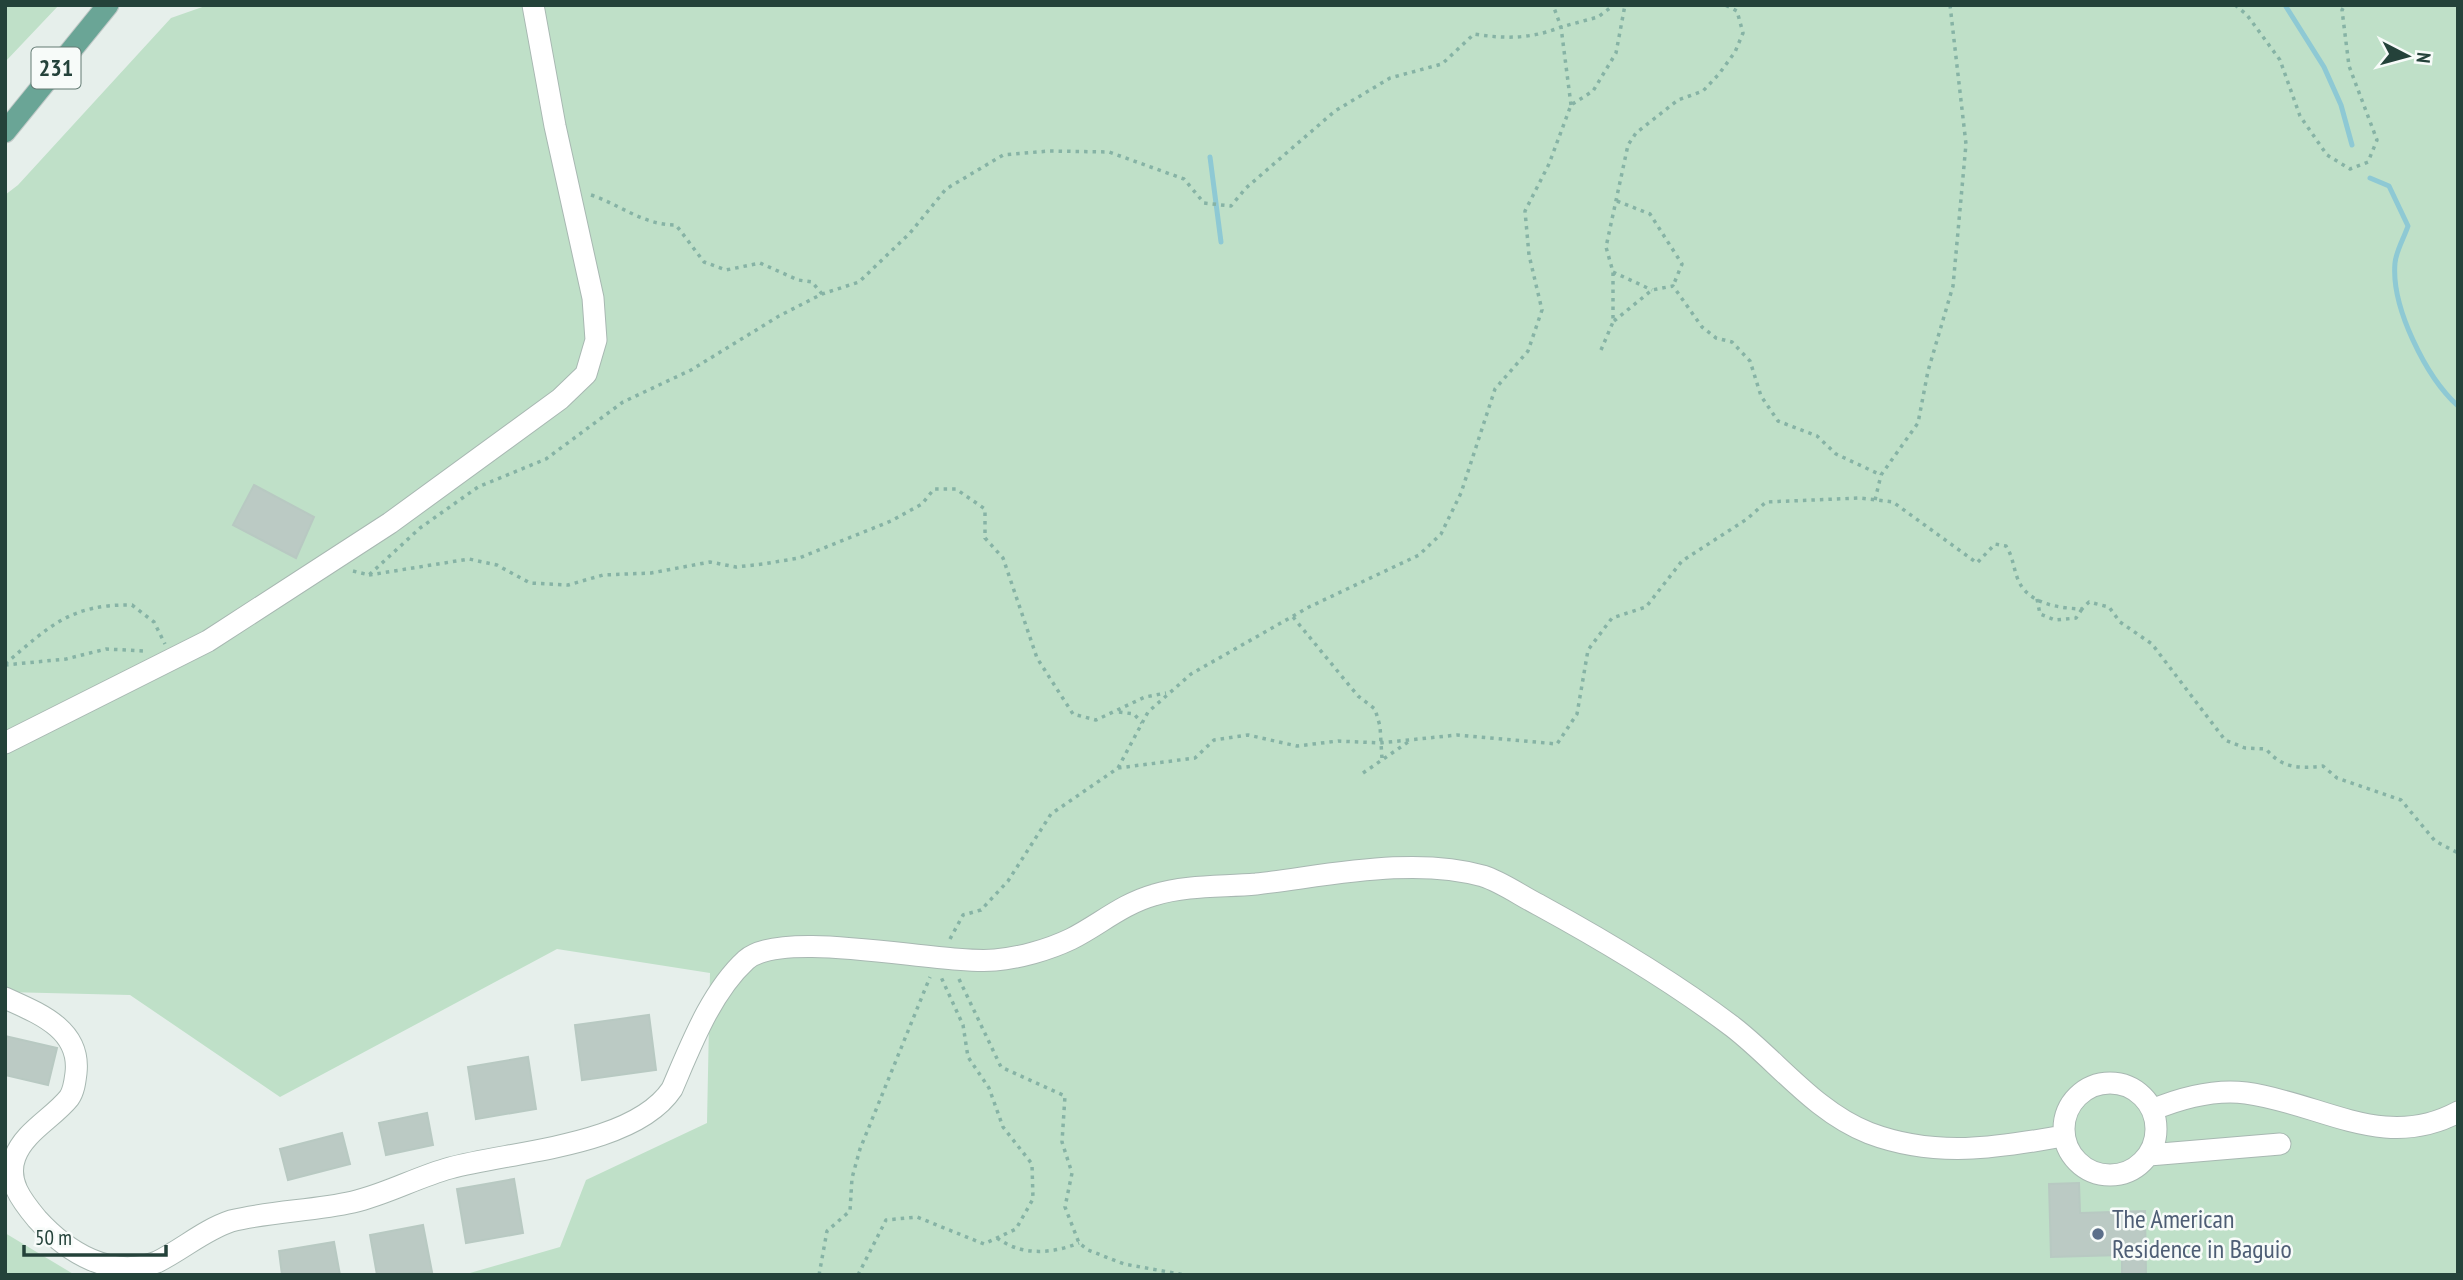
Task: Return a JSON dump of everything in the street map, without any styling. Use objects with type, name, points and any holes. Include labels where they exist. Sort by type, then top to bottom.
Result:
[{"type":"main road","name":"231","points":[[5,132],[108,5]]},
{"type":"street","points":[[5,743],[208,641],[390,523],[549,407],[586,374],[596,340],[593,298],[533,5]]},
{"type":"street","points":[[5,998],[62,1029],[73,1048],[77,1066],[70,1097],[17,1153],[13,1167],[15,1186],[29,1209],[71,1252],[102,1266],[131,1270],[155,1264],[215,1226],[353,1202],[448,1169],[591,1137],[638,1119],[663,1102],[722,990],[745,961],[762,950],[787,946],[975,962],[1006,959],[1071,939],[1118,910],[1156,894],[1377,869],[1453,871],[1486,877],[1586,931],[1733,1027],[1836,1114],[1869,1132],[1935,1149],[1957,1151],[2063,1136]]},
{"type":"street","points":[[2113,1083],[2129,1087],[2143,1096],[2152,1110],[2156,1125],[2149,1154],[2136,1168],[2119,1176],[2100,1175],[2082,1168],[2070,1154],[2063,1136],[2064,1119],[2070,1104],[2082,1092],[2097,1084],[2113,1083]]},
{"type":"street","points":[[2152,1110],[2189,1098],[2226,1092],[2301,1105],[2384,1128],[2419,1128],[2458,1112]]},
{"type":"street","points":[[2149,1154],[2280,1144]]},
{"type":"path","points":[[1118,768],[1142,723],[1168,692],[1191,674],[1293,617],[1419,555],[1441,534],[1461,493],[1495,389],[1528,351],[1542,310],[1529,255],[1525,211],[1549,164],[1571,105],[1560,27],[1553,5]]},
{"type":"path","points":[[369,575],[420,528],[478,487],[546,459],[623,402],[691,370],[779,316],[822,294],[859,282],[910,233],[946,189],[1003,155],[1049,151],[1109,152],[1184,179],[1205,203],[1231,206],[1246,188],[1335,111],[1390,78],[1442,64],[1474,34],[1504,38],[1539,36],[1560,27],[1598,17],[1614,5]]},
{"type":"path","points":[[1571,105],[1593,90],[1609,66],[1616,53],[1625,5]]},
{"type":"path","points":[[1601,350],[1613,322],[1613,272],[1606,247],[1617,201],[1622,162],[1628,145],[1636,134],[1678,100],[1703,91],[1735,52],[1743,33],[1737,11],[1725,5]]},
{"type":"path","points":[[1875,500],[1881,475],[1918,423],[1928,371],[1953,286],[1966,144],[1950,5]]},
{"type":"path","points":[[2235,5],[2247,15],[2280,60],[2300,116],[2327,155],[2350,169],[2368,162],[2377,139],[2349,66],[2342,10],[2345,5]]},
{"type":"path","points":[[569,190],[604,199],[634,216],[663,225],[676,225],[704,262],[726,270],[760,263],[798,280],[812,282],[822,294]]},
{"type":"path","points":[[1617,201],[1650,214],[1668,241],[1682,264],[1673,286]]},
{"type":"path","points":[[1613,272],[1652,290]]},
{"type":"path","points":[[1673,286],[1702,327],[1716,338],[1732,342],[1750,361],[1761,396],[1778,421],[1810,432],[1836,454],[1881,475]]},
{"type":"path","points":[[1613,322],[1652,290],[1673,286]]},
{"type":"path","points":[[324,565],[369,575],[469,559],[497,565],[530,583],[568,585],[603,575],[651,573],[710,562],[736,567],[763,564],[799,558],[891,521],[922,504],[934,489],[956,489],[985,509],[985,538],[1003,558],[1037,658],[1073,714],[1096,720],[1145,697],[1168,692]]},
{"type":"path","points":[[819,1275],[827,1231],[850,1211],[852,1178],[874,1109],[940,957],[963,915],[981,910],[1008,881],[1051,814],[1118,768],[1195,758],[1214,740],[1248,736],[1297,746],[1338,741],[1380,743],[1457,735],[1557,744],[1577,715],[1588,650],[1612,618],[1646,607],[1682,561],[1747,519],[1766,502],[1860,498],[1893,502],[1977,563],[1995,544],[2007,546],[2014,560],[2017,579],[2028,594],[2051,607],[2081,609]]},
{"type":"path","points":[[2037,599],[2040,614],[2055,620],[2077,618],[2081,609],[2089,602],[2109,607],[2120,622],[2152,644],[2225,740],[2245,747],[2266,749],[2277,762],[2299,769],[2323,766],[2337,778],[2401,800],[2435,841],[2458,853]]},
{"type":"path","points":[[5,665],[60,621],[88,607],[108,604],[132,605],[154,622],[170,660]]},
{"type":"path","points":[[1293,617],[1358,696],[1375,709],[1382,759]]},
{"type":"path","points":[[5,665],[66,659],[106,649],[131,648],[170,660]]},
{"type":"path","points":[[1117,711],[1134,714],[1142,723]]},
{"type":"path","points":[[1363,773],[1413,739]]},
{"type":"path","points":[[859,1275],[887,1220],[917,1217],[984,1244],[1016,1229],[1033,1199],[1032,1164],[1003,1127],[989,1088],[968,1057],[963,1025],[941,977],[940,957]]},
{"type":"path","points":[[940,957],[957,974],[1001,1067],[1065,1096],[1062,1142],[1072,1173],[1065,1207],[1079,1242],[1088,1250],[1124,1264],[1185,1275]]},
{"type":"path","points":[[997,1238],[1010,1247],[1039,1253],[1079,1242]]},
{"type":"green space","points":[[5,5],[59,5],[5,62]]},
{"type":"green space","points":[[208,5],[2458,5],[2458,1275],[463,1275],[560,1247],[586,1180],[707,1123],[710,973],[557,949],[280,1097],[130,995],[5,992],[5,195],[18,185],[171,18]]},
{"type":"green space","points":[[5,1233],[75,1275],[5,1275]]},
{"type":"building","points":[[254,485],[314,517],[296,558],[233,525]]},
{"type":"building","points":[[649,1015],[656,1070],[582,1080],[575,1025]]},
{"type":"building","points":[[5,1036],[57,1048],[48,1085],[5,1075]]},
{"type":"building","points":[[528,1057],[536,1109],[476,1119],[468,1067]]},
{"type":"building","points":[[427,1113],[433,1145],[386,1155],[379,1123]]},
{"type":"building","points":[[342,1133],[350,1164],[288,1180],[280,1149]]},
{"type":"building","points":[[514,1179],[523,1233],[466,1243],[457,1189]]},
{"type":"building","name":"The American Residence in Baguio","points":[[2079,1183],[2080,1213],[2145,1211],[2146,1274],[2122,1275],[2122,1255],[2051,1257],[2049,1184]]},
{"type":"building","points":[[423,1225],[432,1272],[377,1275],[370,1235]]},
{"type":"building","points":[[334,1242],[340,1275],[282,1275],[279,1251]]},
{"type":"waterway","points":[[2285,5],[2324,67],[2341,105],[2352,145]]},
{"type":"waterway","points":[[1210,157],[1221,242]]},
{"type":"waterway","points":[[2370,178],[2389,186],[2408,226],[2395,263],[2395,281],[2405,320],[2434,378],[2458,406]]},
{"type":"place","name":"The American Residence in Baguio","points":[[2098,1234]]}]
